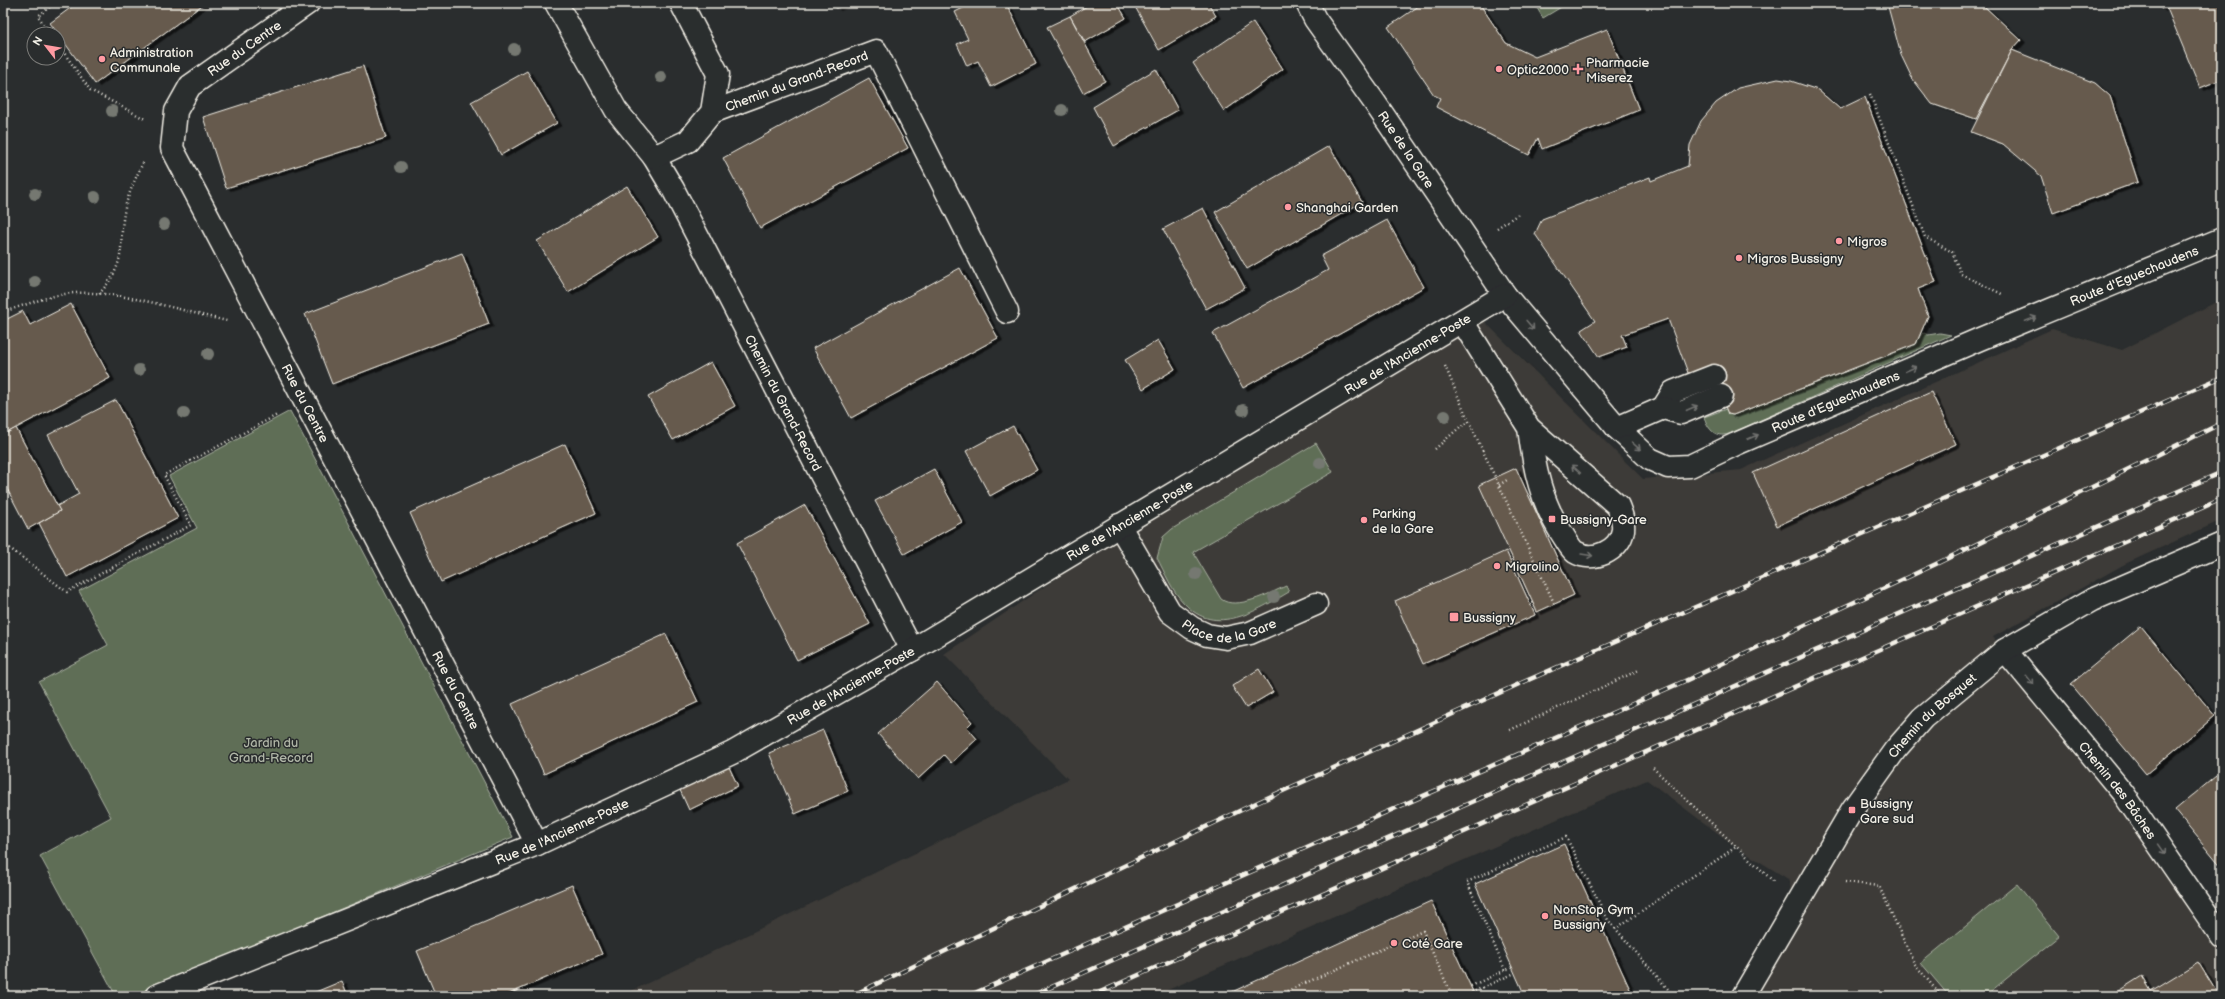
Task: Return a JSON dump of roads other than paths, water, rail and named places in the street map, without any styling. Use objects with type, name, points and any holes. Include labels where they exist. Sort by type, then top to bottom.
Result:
[{"type":"street","name":"Rue du Centre","points":[[308,3],[190,86],[176,111],[173,138],[267,330],[537,844]]},
{"type":"street","name":"Chemin du Grand-Record","points":[[556,3],[616,110],[654,157],[676,196],[912,650]]},
{"type":"street","name":"Chemin du Grand-Record","points":[[681,3],[718,74],[712,112]]},
{"type":"street","name":"Rue de la Gare","points":[[1307,3],[1315,19],[1375,103],[1505,295]]},
{"type":"street","name":"Chemin du Grand-Record","points":[[654,157],[688,141],[712,112],[876,51],[1008,312]]},
{"type":"street","name":"Route d'Eguechaudens","points":[[1505,295],[1617,428],[1650,459],[1668,467],[1690,466],[1736,444],[1973,342],[2222,239]]},
{"type":"street","name":"Rue de l'Ancienne-Poste","points":[[156,996],[537,844],[732,753],[912,650],[1505,295]]},
{"type":"street","points":[[1462,321],[1529,428],[1618,506],[1623,518],[1623,530],[1618,542],[1609,551],[1598,556],[1585,556],[1574,551],[1552,518],[1534,467],[1529,428]]},
{"type":"street","points":[[1617,428],[1663,408],[1673,392],[1714,376]]},
{"type":"street","points":[[1663,408],[1681,413],[1721,396]]},
{"type":"street","name":"Place de la Gare","points":[[1119,525],[1170,612],[1192,628],[1207,635],[1226,638],[1250,633],[1316,604]]},
{"type":"street","name":"Chemin du Bosquet","points":[[1743,996],[1852,810],[1895,750],[1923,718],[2005,650],[2092,600],[2222,544]]},
{"type":"street","name":"Chemin des Bâches","points":[[2005,650],[2123,793],[2222,937]]},
{"type":"railway","points":[[851,996],[1254,804],[1519,684],[2222,377]]},
{"type":"railway","points":[[968,996],[1687,680],[1936,564],[2222,423]]},
{"type":"railway","points":[[1031,996],[2222,472]]},
{"type":"railway","points":[[1091,996],[2222,499]]},
{"type":"place","name":"Administration Communale","points":[[102,59]]},
{"type":"place","name":"Optic2000","points":[[1499,69]]},
{"type":"place","name":"Pharmacie Miserez","points":[[1578,69]]},
{"type":"place","name":"Shanghai Garden","points":[[1288,207]]},
{"type":"place","name":"Migros","points":[[1839,241]]},
{"type":"place","name":"Migros Bussigny","points":[[1739,258]]},
{"type":"place","name":"Bussigny-Gare","points":[[1552,519]]},
{"type":"place","name":"Parking de la Gare","points":[[1364,520]]},
{"type":"place","name":"Migrolino","points":[[1497,566]]},
{"type":"place","name":"Bussigny","points":[[1454,617]]},
{"type":"place","name":"Bussigny Gare sud","points":[[1852,810]]},
{"type":"place","name":"NonStop Gym Bussigny","points":[[1545,916]]},
{"type":"place","name":"Coté Gare","points":[[1394,943]]},
{"type":"park label","name":"Jardin du Grand-Record","points":[[271,750]]}]
